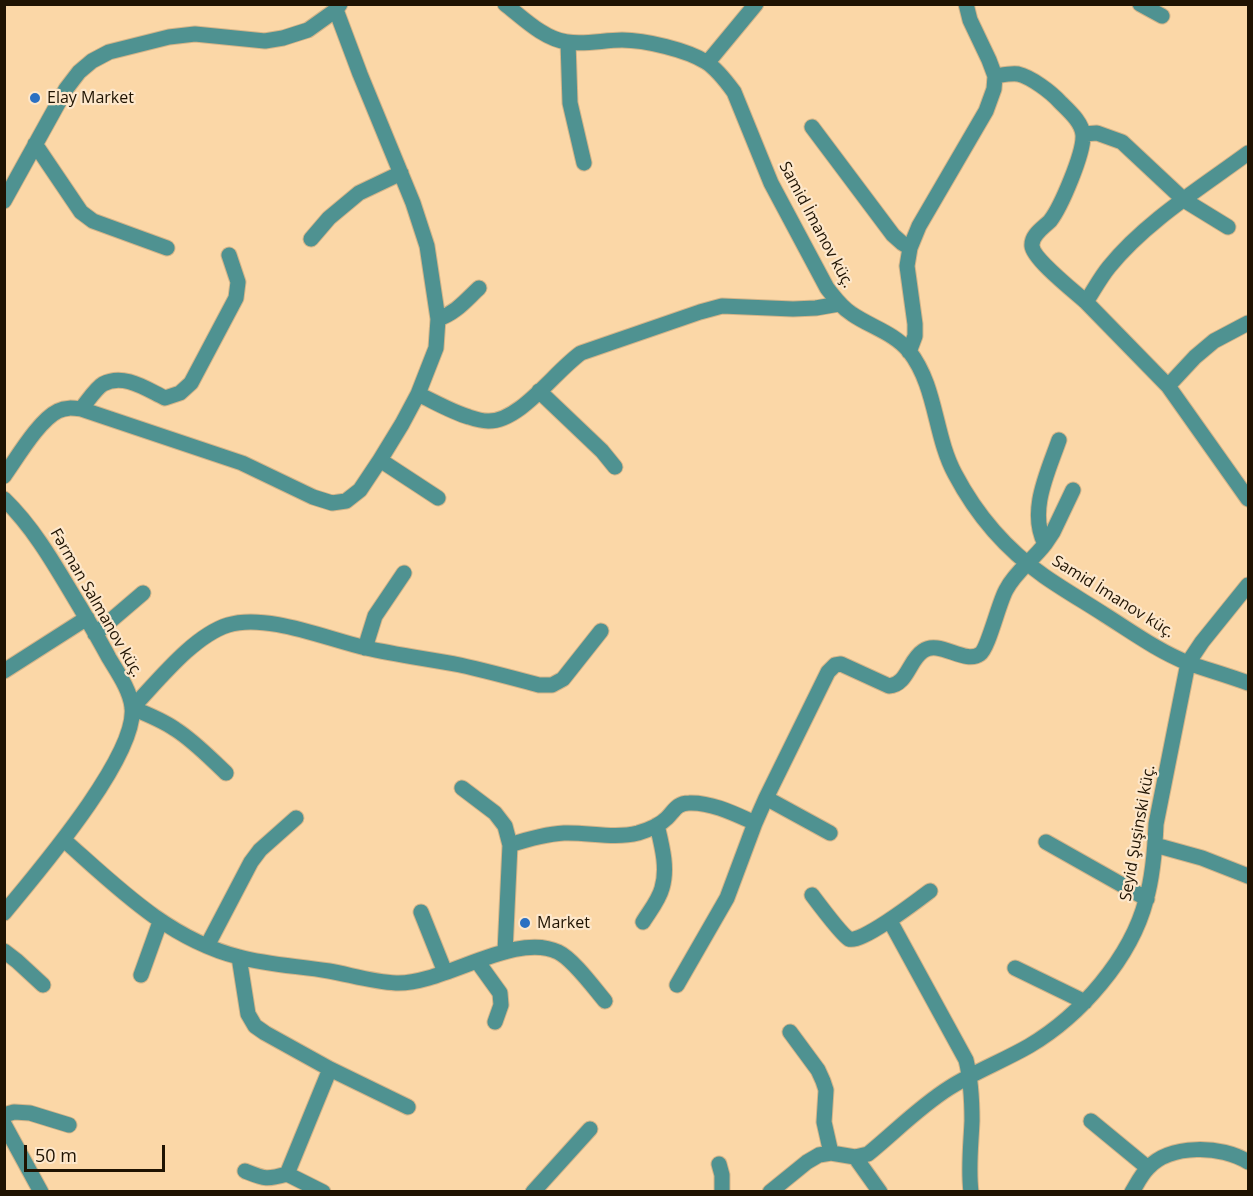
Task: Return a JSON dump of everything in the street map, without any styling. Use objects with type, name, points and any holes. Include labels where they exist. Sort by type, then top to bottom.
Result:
[{"type":"street","name":"Samid İmanov küç.","points":[[505,4],[555,39],[568,42],[624,40],[650,43],[688,53],[708,62],[734,92],[771,183],[827,288],[839,304],[852,314],[893,336],[909,352],[919,368],[930,393],[948,458],[955,474],[998,536],[1043,575],[1152,645],[1188,663],[1248,682]]},
{"type":"street","points":[[708,62],[756,4]]},
{"type":"street","points":[[909,352],[915,336],[907,266],[910,248],[919,226],[986,111],[994,89],[995,76],[970,20],[966,4]]},
{"type":"street","points":[[1140,4],[1162,16]]},
{"type":"street","points":[[4,476],[39,427],[57,411],[69,408],[81,409],[242,463],[313,497],[333,503],[346,501],[360,490],[402,424],[418,394],[436,348],[439,329],[427,246],[413,203],[360,74],[338,8],[308,30],[283,38],[265,41],[195,34],[170,37],[109,52],[92,61],[72,81],[55,107],[5,197]]},
{"type":"street","points":[[568,42],[570,103],[584,163]]},
{"type":"street","points":[[995,76],[1018,74],[1033,81],[1054,96],[1075,116],[1083,134],[1081,150],[1060,206],[1051,220],[1033,237],[1032,247],[1036,257],[1086,302],[1168,386],[1248,499]]},
{"type":"street","points":[[812,127],[893,235],[910,248]]},
{"type":"street","points":[[1083,134],[1097,133],[1122,141],[1184,200],[1228,227]]},
{"type":"street","points":[[35,144],[81,212],[87,217],[167,248]]},
{"type":"street","points":[[1086,302],[1108,267],[1125,250],[1184,200],[1248,153]]},
{"type":"street","points":[[311,239],[329,218],[359,193],[401,173]]},
{"type":"street","points":[[81,409],[102,385],[115,381],[135,382],[165,398],[180,393],[190,383],[236,298],[238,282],[229,255]]},
{"type":"street","points":[[438,319],[457,309],[479,288]]},
{"type":"street","points":[[418,394],[468,417],[489,421],[507,417],[522,407],[581,353],[700,312],[722,306],[793,309],[839,304]]},
{"type":"street","points":[[1168,386],[1195,357],[1214,341],[1248,323]]},
{"type":"street","points":[[539,391],[602,451],[615,467]]},
{"type":"street","points":[[1045,544],[1038,520],[1041,490],[1059,440]]},
{"type":"street","points":[[380,460],[438,498]]},
{"type":"street","points":[[677,985],[727,897],[755,822],[828,672],[841,664],[889,686],[895,686],[901,681],[919,653],[926,648],[933,647],[972,657],[980,654],[986,647],[1006,589],[1045,544],[1073,490]]},
{"type":"street","name":"Fərman Salmanov küç.","points":[[4,499],[32,529],[87,618],[128,692],[132,708]]},
{"type":"street","points":[[365,648],[375,616],[404,573]]},
{"type":"street","name":"Seyid Şuşinski küç.","points":[[855,1157],[868,1154],[926,1104],[950,1087],[1030,1045],[1055,1028],[1085,1002],[1112,969],[1130,940],[1147,899],[1156,824],[1188,663],[1248,585]]},
{"type":"street","points":[[96,634],[143,593]]},
{"type":"street","points":[[4,671],[87,618]]},
{"type":"street","points":[[4,913],[64,840],[105,780],[126,741],[132,708],[186,652],[209,634],[228,625],[248,622],[272,623],[365,648],[462,666],[539,685],[552,685],[563,680],[601,631]]},
{"type":"street","points":[[132,708],[177,729],[226,773]]},
{"type":"street","points":[[462,788],[495,813],[505,826],[510,845],[505,952]]},
{"type":"street","points":[[766,798],[830,833]]},
{"type":"street","points":[[510,845],[534,837],[565,833],[637,833],[657,825],[680,804],[690,803],[723,810],[755,822]]},
{"type":"street","points":[[207,946],[251,862],[260,850],[296,818]]},
{"type":"street","points":[[643,922],[662,890],[663,850],[657,825]]},
{"type":"street","points":[[64,840],[160,922],[182,935],[239,957],[396,983],[413,982],[505,952],[531,947],[550,949],[567,958],[605,1001]]},
{"type":"street","points":[[1046,842],[1147,899]]},
{"type":"street","points":[[1155,845],[1202,858],[1248,876]]},
{"type":"street","points":[[812,895],[843,933],[849,939],[856,940],[890,921],[930,891]]},
{"type":"street","points":[[421,912],[445,972]]},
{"type":"street","points":[[890,921],[966,1060],[970,1077],[972,1118],[969,1178],[971,1191]]},
{"type":"street","points":[[141,975],[160,922]]},
{"type":"street","points":[[4,951],[43,985]]},
{"type":"street","points":[[239,957],[248,1014],[255,1026],[330,1069],[408,1107]]},
{"type":"street","points":[[477,962],[500,993],[501,1005],[495,1022]]},
{"type":"street","points":[[1015,968],[1085,1002]]},
{"type":"street","points":[[790,1032],[818,1070],[823,1081],[826,1090],[824,1122],[831,1153]]},
{"type":"street","points":[[287,1174],[330,1069]]},
{"type":"street","points":[[4,1115],[14,1112],[30,1113],[69,1125]]},
{"type":"street","points":[[1091,1121],[1148,1168]]},
{"type":"street","points":[[4,1124],[41,1191]]},
{"type":"street","points":[[533,1191],[590,1129]]},
{"type":"street","points":[[1132,1191],[1148,1168],[1165,1156],[1185,1151],[1216,1150],[1248,1162]]},
{"type":"street","points":[[770,1191],[807,1162],[819,1155],[831,1153],[855,1157],[880,1191]]},
{"type":"street","points":[[719,1164],[723,1191]]},
{"type":"street","points":[[245,1171],[271,1178],[287,1174],[323,1191]]},
{"type":"place","name":"Elay Market","points":[[35,98]]},
{"type":"place","name":"Market","points":[[525,923]]}]
